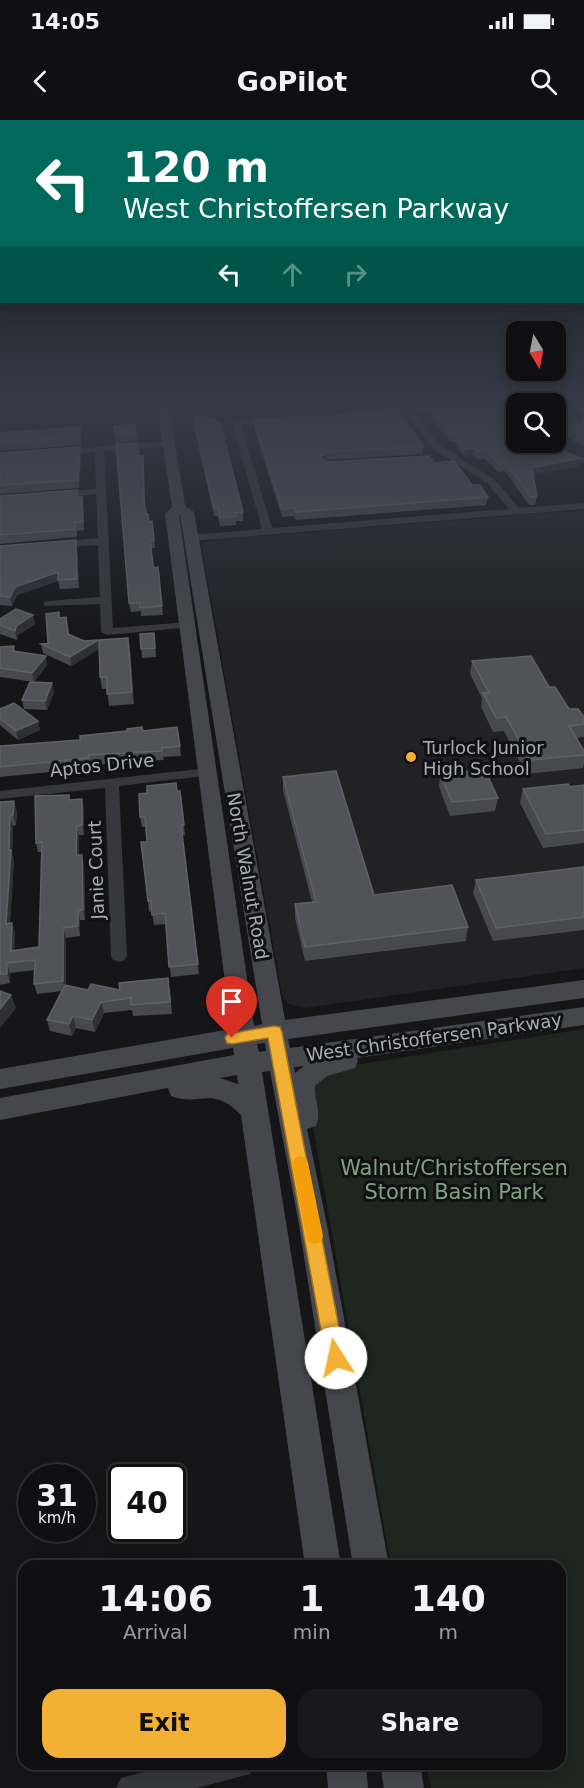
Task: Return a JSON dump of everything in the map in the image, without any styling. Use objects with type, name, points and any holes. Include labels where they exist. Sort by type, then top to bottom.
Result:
[{"type":"street","points":[[101,483],[106,632],[188,625]]},
{"type":"street","name":"North Walnut Road","points":[[175,483],[179,508]]},
{"type":"street","points":[[254,483],[268,531]]},
{"type":"street","points":[[494,483],[505,492],[516,512]]},
{"type":"street","points":[[45,496],[101,491]]},
{"type":"street","points":[[191,538],[584,506]]},
{"type":"street","name":"North Walnut Road","points":[[179,508],[187,512],[277,1045],[313,1225],[370,1560]]},
{"type":"street","name":"North Walnut Road","points":[[179,508],[172,514],[248,1064],[322,1560]]},
{"type":"street","points":[[46,545],[104,541]]},
{"type":"street","points":[[48,604],[106,600]]},
{"type":"street","name":"Aptos Drive","points":[[0,795],[208,772]]},
{"type":"street","name":"Janie Court","points":[[112,782],[120,956]]},
{"type":"street","name":"West Christoffersen Parkway","points":[[11,1107],[248,1064],[277,1045],[584,989]]},
{"type":"street","name":"West Christoffersen Parkway","points":[[0,1079],[244,1036],[277,1045],[446,1036],[584,1016]]},
{"type":"street","points":[[313,1225],[321,1188],[302,1095],[303,1081],[312,1071],[327,1065],[408,1053],[446,1036]]},
{"type":"street","points":[[11,1107],[50,1112],[207,1085],[222,1087],[238,1095],[258,1119]]},
{"type":"street","points":[[131,1788],[213,1770]]},
{"type":"street","points":[[346,1770],[348,1788]]},
{"type":"street","points":[[401,1770],[404,1788]]},
{"type":"shaded area","name":"Turlock Junior High School","points":[[584,510],[584,968],[305,1008],[288,1004],[282,994],[201,544],[210,540]]},
{"type":"green space","name":"Walnut/Christoffersen Storm Basin Park","points":[[584,1029],[584,1788],[431,1788],[427,1770],[566,1770],[566,1560],[390,1560],[307,1093],[335,1068]]},
{"type":"building","points":[[0,483],[34,483],[0,485]]},
{"type":"building","points":[[119,483],[144,483],[146,514],[148,514],[149,522],[152,521],[154,540],[150,540],[153,565],[154,568],[158,567],[162,606],[140,608],[140,603],[129,603]]},
{"type":"building","points":[[208,483],[235,483],[243,512],[235,513],[236,516],[220,518],[218,508],[214,508]]},
{"type":"building","points":[[274,483],[470,483],[480,485],[488,497],[296,512],[294,508],[282,509]]},
{"type":"building","points":[[521,483],[535,483],[537,496],[531,497]]},
{"type":"building","points":[[77,490],[77,497],[82,497],[83,522],[75,522],[75,529],[0,535],[0,496]]},
{"type":"building","points":[[76,540],[77,579],[58,580],[58,572],[15,587],[10,597],[0,596],[0,546]]},
{"type":"building","points":[[16,609],[33,615],[16,626],[15,631],[0,625],[0,619]]},
{"type":"building","points":[[59,612],[59,618],[66,617],[68,634],[84,641],[98,640],[70,657],[41,644],[50,643],[48,643],[46,614]]},
{"type":"building","points":[[154,633],[155,648],[141,649],[140,634]]},
{"type":"building","points":[[128,638],[132,692],[107,694],[107,677],[100,677],[99,640]]},
{"type":"building","points":[[14,646],[13,651],[46,656],[32,673],[0,668],[0,647]]},
{"type":"building","points":[[531,656],[549,687],[555,687],[569,709],[578,709],[584,717],[584,724],[569,726],[584,751],[584,755],[530,760],[506,717],[496,718],[483,693],[489,693],[472,661]]},
{"type":"building","points":[[30,682],[52,683],[45,701],[22,700]]},
{"type":"building","points":[[14,703],[38,721],[16,731],[0,718],[0,709]]},
{"type":"building","points":[[142,727],[143,731],[177,727],[180,746],[162,748],[162,751],[89,755],[89,758],[0,767],[0,746],[80,740],[80,736],[127,731],[127,729]]},
{"type":"building","points":[[485,770],[498,798],[452,802],[440,774]]},
{"type":"building","points":[[336,771],[374,895],[452,885],[468,927],[305,947],[295,904],[316,902],[283,777]]},
{"type":"building","points":[[176,783],[177,791],[180,791],[184,825],[181,825],[198,964],[169,967],[165,913],[152,915],[151,901],[148,901],[141,842],[147,842],[145,817],[140,817],[139,794],[147,793],[147,786]]},
{"type":"building","points":[[568,784],[570,787],[584,785],[584,830],[546,834],[523,789]]},
{"type":"building","points":[[69,795],[69,800],[82,799],[82,825],[77,826],[76,855],[82,855],[83,910],[78,910],[78,926],[63,928],[63,981],[34,984],[35,960],[7,963],[7,974],[0,974],[0,802],[14,801],[13,815],[10,816],[9,850],[11,850],[6,924],[12,923],[11,951],[39,947],[42,842],[36,843],[35,796]]},
{"type":"building","points":[[584,867],[584,917],[496,928],[476,880]]},
{"type":"building","points":[[168,978],[170,1002],[131,1005],[131,998],[101,1002],[92,1020],[73,1016],[69,1024],[47,1020],[65,985],[88,990],[91,984],[120,990],[119,983]]},
{"type":"building","points":[[0,991],[11,995],[0,1009]]},
{"type":"slow traffic","points":[[300,1163],[315,1236]]},
{"type":"place","name":"Turlock Junior High School","points":[[411,757]]},
{"type":"route","points":[[232,1038],[274,1032],[313,1225],[336,1358]]}]
